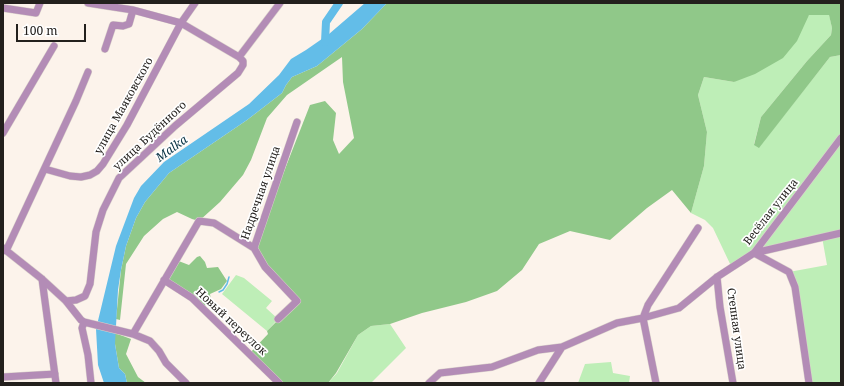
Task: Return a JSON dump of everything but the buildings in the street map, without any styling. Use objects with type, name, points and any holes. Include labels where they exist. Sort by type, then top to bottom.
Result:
[{"type":"street","points":[[3,8],[36,12],[40,3]]},
{"type":"street","points":[[88,3],[134,10],[181,23],[239,57],[280,3]]},
{"type":"street","name":"улица Маяковского","points":[[45,169],[70,176],[81,177],[90,175],[97,171],[103,164],[127,124],[181,23],[195,3]]},
{"type":"street","points":[[105,49],[113,25],[123,26],[129,24],[134,10]]},
{"type":"street","points":[[3,133],[54,46]]},
{"type":"street","name":"улица Будённого","points":[[66,301],[76,300],[85,296],[90,284],[96,232],[103,210],[119,178],[175,126],[238,73],[243,65],[243,61],[239,57]]},
{"type":"street","points":[[88,72],[45,169],[5,250],[42,278],[66,301],[84,322],[124,331],[150,341],[160,351],[166,363],[186,383]]},
{"type":"street","name":"Надречная улица","points":[[133,334],[199,221],[214,223],[254,248],[297,122]]},
{"type":"street","name":"Весёлая улица","points":[[429,383],[440,373],[492,367],[538,350],[562,347],[617,323],[643,318],[678,308],[718,277],[754,253],[841,138]]},
{"type":"street","points":[[656,383],[643,318],[648,305],[698,228]]},
{"type":"street","points":[[754,253],[841,233]]},
{"type":"street","points":[[254,248],[266,267],[297,301],[278,319]]},
{"type":"street","points":[[754,253],[788,272],[794,287],[809,383]]},
{"type":"street","name":"Степная улица","points":[[718,277],[720,307],[733,383]]},
{"type":"street","points":[[42,278],[56,383]]},
{"type":"street","name":"Новый переулок","points":[[164,280],[192,298],[279,383]]},
{"type":"street","points":[[84,322],[82,328],[88,356],[91,383]]},
{"type":"street","points":[[539,383],[562,347]]},
{"type":"street","points":[[6,379],[55,374]]},
{"type":"green space","points":[[387,3],[841,3],[841,55],[830,57],[759,148],[754,145],[761,117],[807,61],[831,35],[832,28],[829,15],[809,15],[797,41],[783,58],[755,74],[734,82],[704,77],[698,95],[707,132],[704,166],[691,213],[672,190],[647,208],[610,240],[570,231],[539,244],[522,270],[497,291],[466,302],[422,313],[390,324],[371,326],[358,335],[336,373],[328,383],[279,383],[249,354],[268,334],[267,331],[297,301],[254,248],[310,105],[325,101],[336,113],[333,140],[339,154],[354,138],[343,82],[342,57],[287,95],[267,118],[251,160],[243,175],[220,202],[199,221],[177,212],[163,219],[144,236],[126,264],[120,320],[116,319],[121,270],[126,246],[136,218],[145,202],[169,173],[247,120],[282,93],[292,77],[317,66],[362,29]]},
{"type":"green space","points":[[829,14],[832,28],[831,35],[807,61],[761,117],[754,144],[759,147],[830,57],[841,55],[841,383],[809,383],[795,287],[789,272],[827,265],[822,237],[754,253],[732,268],[713,228],[705,220],[691,213],[704,166],[707,132],[698,95],[704,77],[734,82],[809,15]]},
{"type":"green space","points":[[200,256],[205,262],[207,268],[218,267],[227,281],[221,289],[210,294],[211,301],[202,308],[164,280],[176,260],[189,265]]},
{"type":"green space","points":[[236,275],[244,278],[272,301],[266,308],[278,319],[267,331],[222,294]]},
{"type":"green space","points":[[390,324],[406,348],[371,383],[328,383],[337,373],[358,335],[371,326]]},
{"type":"green space","points":[[115,333],[131,339],[126,354],[138,377],[146,383],[127,383],[125,374],[119,368],[115,344]]},
{"type":"green space","points":[[611,362],[613,373],[630,376],[629,383],[578,383],[585,364]]},
{"type":"water","points":[[365,3],[387,3],[362,29],[317,66],[292,77],[282,93],[247,120],[169,173],[145,202],[136,218],[126,246],[118,290],[115,344],[119,368],[125,374],[127,383],[104,383],[98,365],[96,329],[116,246],[134,198],[141,186],[164,162],[249,104],[279,75],[291,59],[329,34]]},
{"type":"waterway","points":[[325,42],[326,22],[339,3]]},
{"type":"waterway","points":[[219,292],[223,290],[229,277]]},
{"type":"water label","name":"Malka","points":[[172,149]]}]
